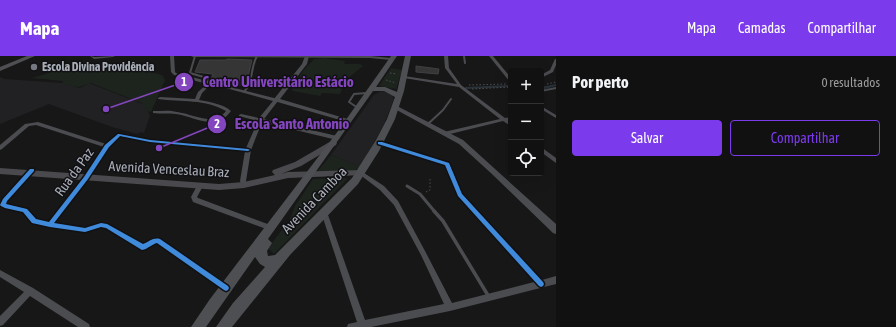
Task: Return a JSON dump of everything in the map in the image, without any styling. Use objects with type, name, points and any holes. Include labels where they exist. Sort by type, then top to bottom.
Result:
[{"type":"main road","points":[[0,69],[32,56]]},
{"type":"main road","name":"Avenida Camboa","points":[[198,327],[271,228],[308,174],[349,121],[369,91],[397,68],[408,56]]},
{"type":"main road","name":"Avenida Camboa","points":[[222,327],[243,300],[278,260],[355,181],[380,143],[396,107],[399,96],[397,68]]},
{"type":"main road","points":[[369,91],[385,89],[399,96]]},
{"type":"main road","name":"Avenida Venceslau Braz","points":[[0,171],[201,183],[244,183],[298,164],[335,140]]},
{"type":"main road","name":"Avenida Venceslau Braz","points":[[0,167],[30,172]]},
{"type":"main road","name":"Avenida Venceslau Braz","points":[[87,176],[200,186],[244,183],[280,176],[360,173]]},
{"type":"main road","points":[[278,260],[267,262],[260,256],[261,250],[279,224],[283,211]]},
{"type":"street","points":[[92,56],[94,58],[112,56]]},
{"type":"street","points":[[172,56],[174,73],[349,121]]},
{"type":"street","points":[[194,56],[370,57],[397,68],[462,87]]},
{"type":"street","points":[[244,183],[248,150],[261,119],[304,64],[307,56]]},
{"type":"street","points":[[446,56],[447,68],[462,87],[508,123]]},
{"type":"street","points":[[492,56],[508,76]]},
{"type":"street","points":[[544,75],[552,71],[556,60]]},
{"type":"street","points":[[502,68],[508,70]]},
{"type":"street","points":[[197,100],[200,93],[210,83]]},
{"type":"street","points":[[544,90],[556,88]]},
{"type":"street","points":[[155,112],[178,113],[211,121],[219,120],[228,113],[228,109],[197,100],[160,98]]},
{"type":"street","points":[[396,107],[446,133],[475,153],[556,230]]},
{"type":"street","points":[[544,108],[556,117]]},
{"type":"street","points":[[544,113],[549,112]]},
{"type":"street","points":[[241,115],[261,119],[335,140]]},
{"type":"street","points":[[446,133],[508,119]]},
{"type":"street","points":[[0,148],[27,125],[36,122],[108,146]]},
{"type":"street","name":"Rua da Paz","points":[[50,225],[108,146],[119,135],[150,141],[248,150]]},
{"type":"street","points":[[380,143],[447,164],[460,195],[541,284]]},
{"type":"street","points":[[544,151],[556,161]]},
{"type":"street","points":[[30,172],[5,200],[3,205],[21,208],[25,210],[34,221],[50,225],[85,230],[102,225],[107,226],[142,246],[146,246],[153,241],[160,242],[226,288]]},
{"type":"street","points":[[360,173],[382,188],[396,203],[423,252],[450,307]]},
{"type":"street","points":[[200,186],[194,197],[197,201],[271,228]]},
{"type":"street","points":[[324,212],[362,326]]},
{"type":"street","points":[[0,273],[86,327]]},
{"type":"street","points":[[351,327],[450,307],[556,280]]},
{"type":"street","points":[[0,322],[30,291]]},
{"type":"lane","points":[[194,56],[190,73],[208,78],[210,83]]},
{"type":"lane","points":[[244,92],[251,84],[254,60],[257,56]]},
{"type":"lane","points":[[464,56],[465,63]]},
{"type":"lane","points":[[428,124],[443,110],[451,99]]},
{"type":"lane","points":[[407,186],[420,194],[443,221],[489,297]]},
{"type":"path","points":[[385,79],[397,83],[397,68]]},
{"type":"path","points":[[544,86],[556,82]]},
{"type":"path","points":[[462,87],[508,84]]},
{"type":"path","points":[[462,87],[508,87]]},
{"type":"path","points":[[420,194],[430,190],[430,177]]},
{"type":"shaded area","points":[[325,58],[345,61],[344,64],[360,64],[363,66],[348,78],[340,94],[322,93],[320,96],[293,91],[292,89],[303,71],[314,59]]},
{"type":"shaded area","points":[[73,66],[136,68],[162,75],[165,80],[151,112],[147,111],[142,103],[91,83],[79,87],[62,84],[63,81],[32,78],[52,72],[60,72]]},
{"type":"shaded area","points":[[391,68],[402,70],[396,89],[379,86]]},
{"type":"shaded area","points":[[0,77],[5,79],[63,83],[80,88],[89,83],[143,104],[150,115],[144,133],[140,132],[138,134],[112,127],[49,104],[0,124]]},
{"type":"shaded area","points":[[382,91],[391,94],[394,99],[384,124],[364,161],[356,165],[331,155],[374,95]]},
{"type":"shaded area","points":[[331,155],[356,165],[364,161],[359,168],[355,170],[317,172]]},
{"type":"shaded area","points":[[348,178],[274,254],[268,248],[289,221],[295,206],[313,179]]},
{"type":"building","points":[[200,60],[252,60],[246,85],[230,85],[231,80],[211,79],[213,74],[195,72]]},
{"type":"building","points":[[416,66],[439,69],[438,74],[416,72]]},
{"type":"waterway","points":[[544,88],[556,85]]},
{"type":"waterway","points":[[466,88],[508,86]]},
{"type":"cycle path","points":[[50,225],[86,178],[107,146],[119,135],[150,141],[248,150]]},
{"type":"cycle path","points":[[380,143],[447,164],[460,195],[541,284]]},
{"type":"cycle path","points":[[32,170],[5,200],[3,205],[25,210],[34,221],[50,225],[85,230],[101,225],[107,226],[142,247],[158,241],[226,288]]},
{"type":"place","name":"Escola Divina Providência","points":[[34,67]]},
{"type":"place","name":"Centro Universitário Estácio","points":[[106,109]]},
{"type":"place","name":"Escola Santo Antonio","points":[[159,148]]}]
